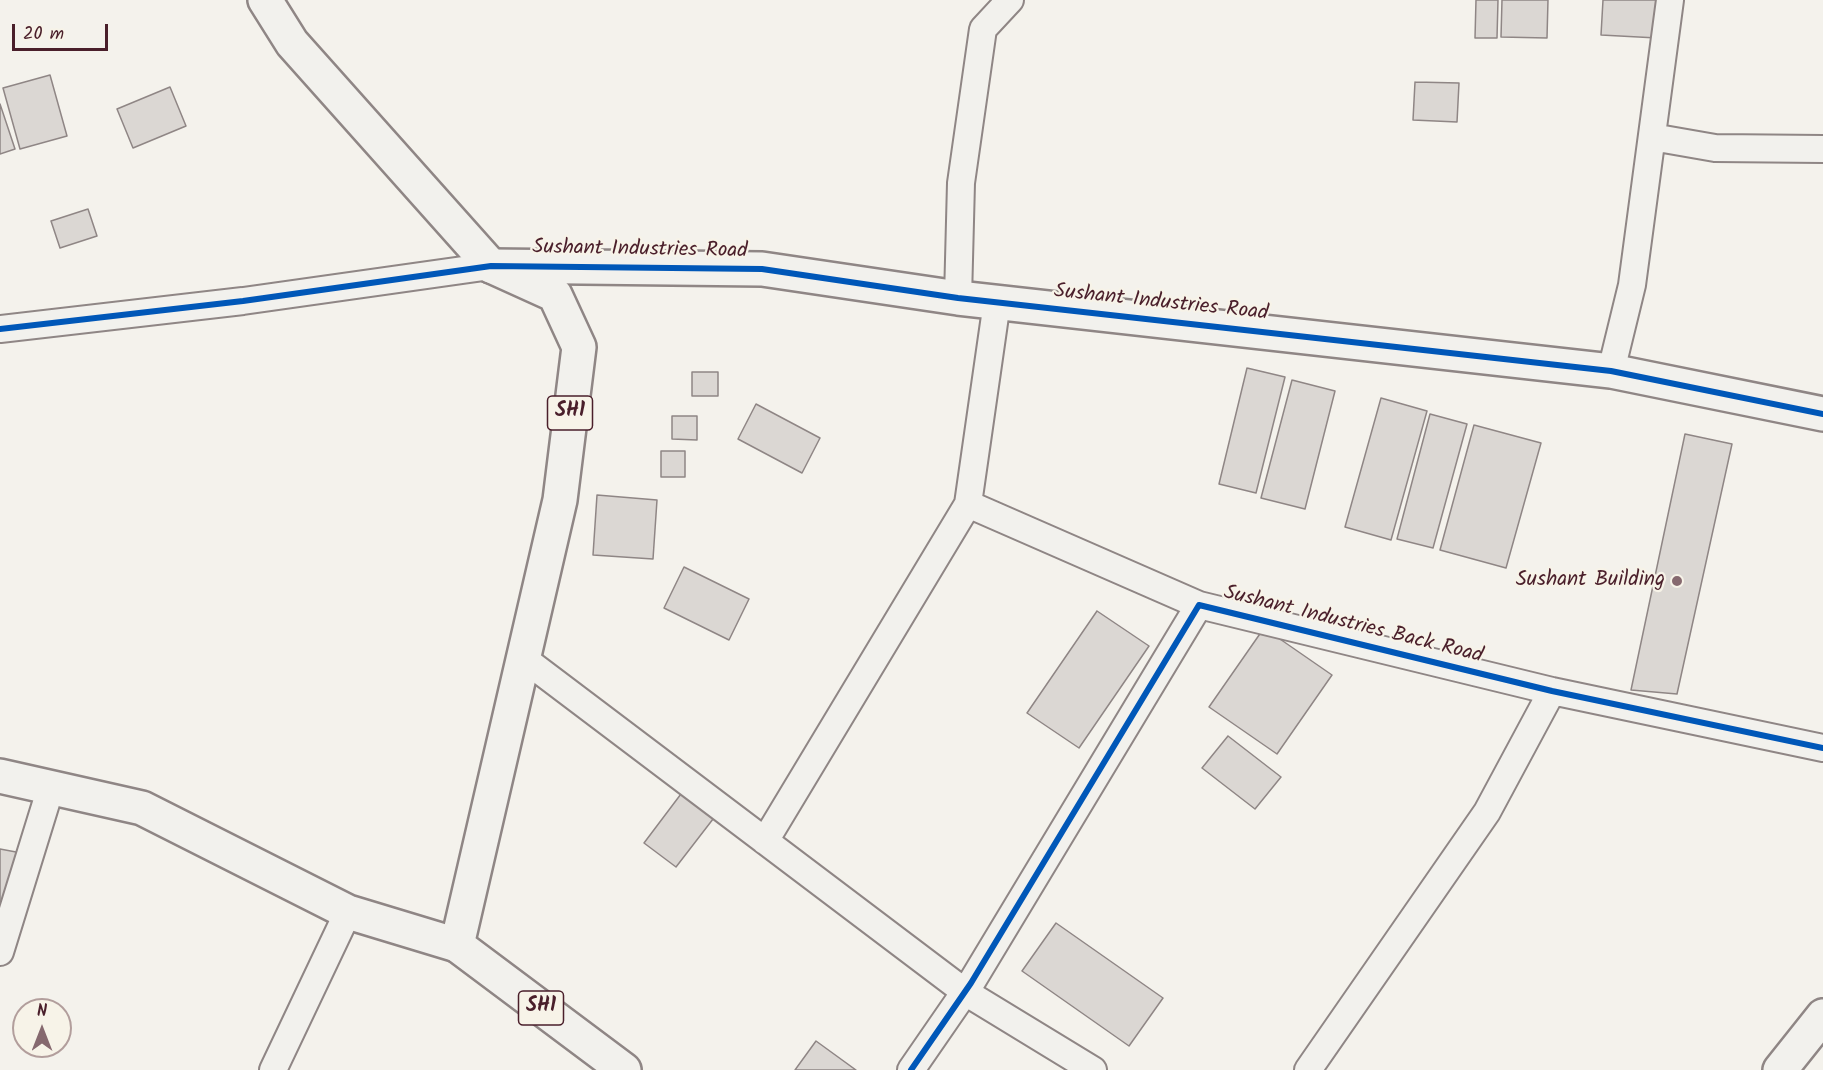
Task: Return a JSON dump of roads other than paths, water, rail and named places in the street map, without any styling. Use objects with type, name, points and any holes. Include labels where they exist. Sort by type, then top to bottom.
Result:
[{"type":"street","name":"SH1","points":[[265,0],[292,43],[491,266],[555,295],[579,347],[560,500],[458,945],[624,1070]]},
{"type":"street","points":[[958,298],[960,183],[983,29],[1010,0]]},
{"type":"street","points":[[1611,371],[1632,285],[1670,0]]},
{"type":"street","points":[[1652,137],[1715,148],[1823,149]]},
{"type":"street","name":"Sushant Industries Road","points":[[491,266],[762,269],[958,298],[1611,371],[1823,414]]},
{"type":"street","points":[[0,329],[243,301],[491,266]]},
{"type":"street","points":[[765,841],[968,504],[997,302]]},
{"type":"street","points":[[968,504],[1199,605]]},
{"type":"street","name":"Sushant Industries Back Road","points":[[911,1070],[965,992],[1199,605],[1552,691],[1823,748]]},
{"type":"street","points":[[523,658],[965,992],[1093,1070]]},
{"type":"street","points":[[1308,1070],[1487,812],[1552,691]]},
{"type":"street","points":[[0,776],[142,808],[348,912],[458,945]]},
{"type":"street","points":[[0,952],[51,788]]},
{"type":"street","points":[[273,1070],[348,912]]},
{"type":"street","points":[[1780,1070],[1823,1016]]},
{"type":"place","name":"Sushant Building","points":[[1677,581]]}]
